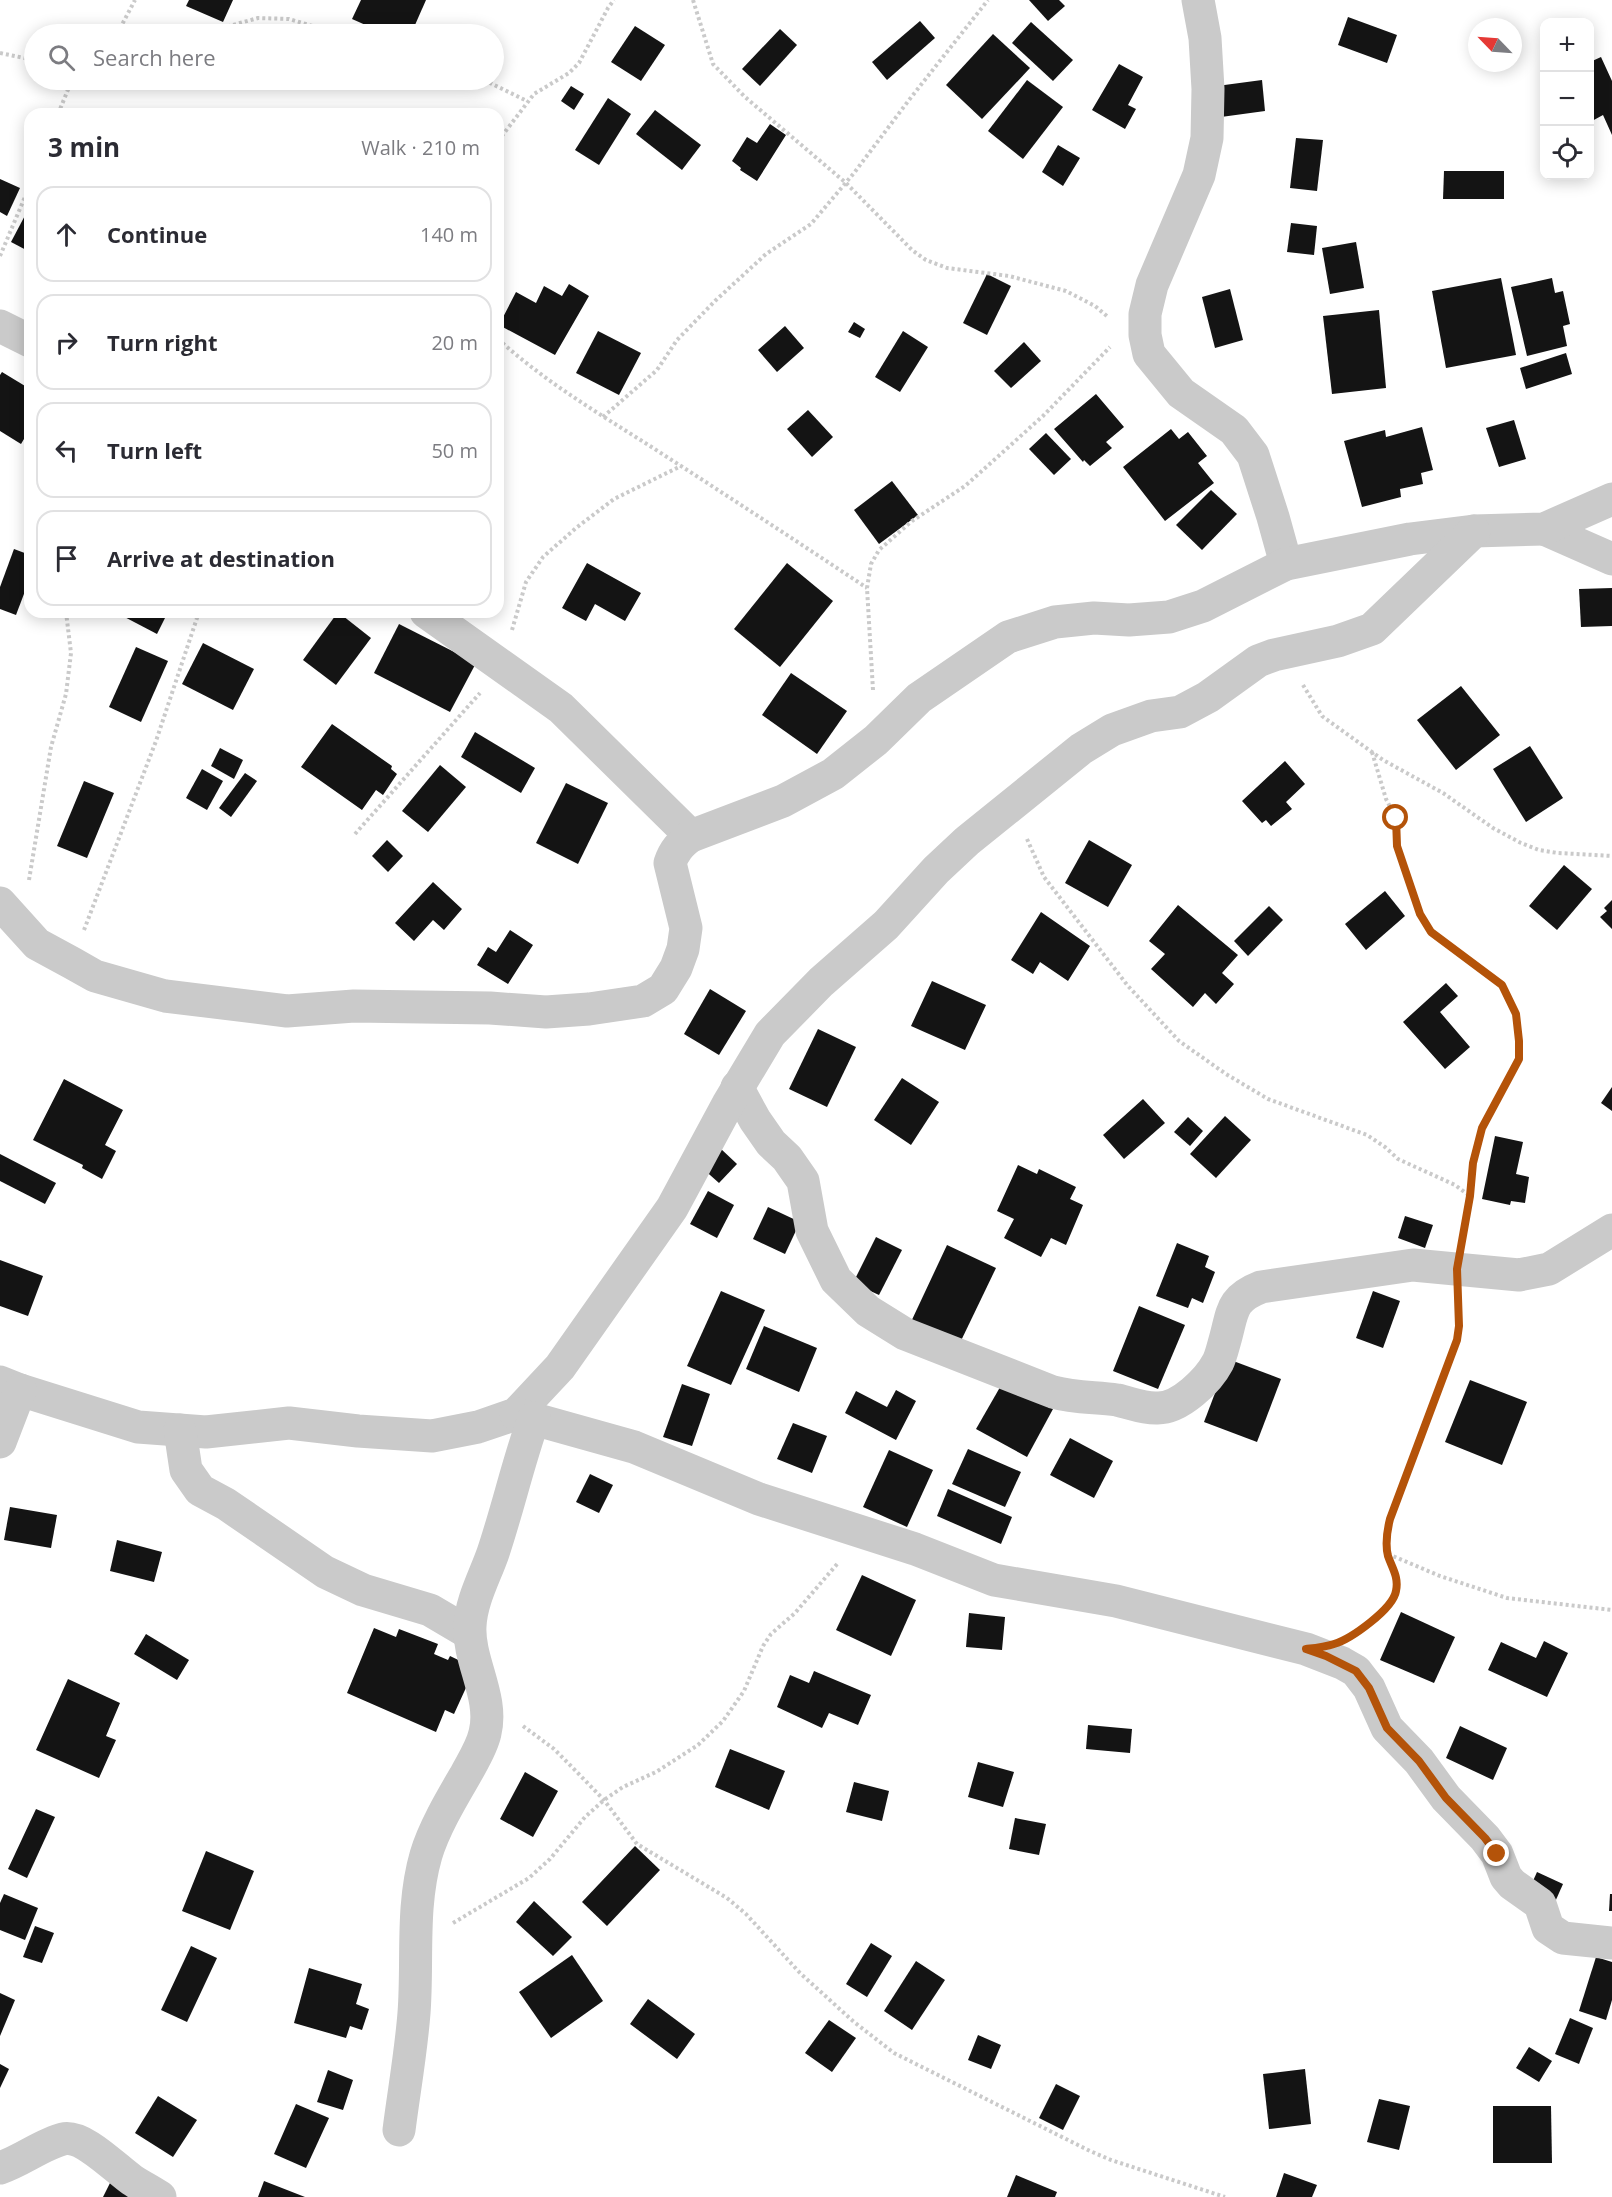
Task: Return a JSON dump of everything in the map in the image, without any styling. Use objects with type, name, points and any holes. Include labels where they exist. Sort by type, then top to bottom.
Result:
[{"type":"street","points":[[1198,0],[1206,48],[1209,89],[1207,138],[1199,175],[1152,285],[1145,314],[1145,335],[1149,354],[1181,393],[1234,430],[1253,455],[1274,517],[1286,564]]},
{"type":"street","points":[[0,326],[24,338]]},
{"type":"street","points":[[11,915],[38,944],[95,976],[165,996],[287,1011],[354,1006],[490,1008],[546,1012],[589,1009],[643,1001],[663,989],[676,968],[683,949],[686,928],[670,863],[673,854],[681,844],[691,836],[783,801],[833,774],[876,740],[920,698],[1008,637],[1055,622],[1094,618],[1129,620],[1169,617],[1203,606],[1286,564],[1410,539],[1474,531],[1544,529],[1612,499]]},
{"type":"street","points":[[1544,529],[1612,560]]},
{"type":"street","points":[[399,2130],[414,2013],[417,1900],[427,1853],[485,1732],[487,1717],[484,1698],[469,1633],[471,1610],[493,1552],[519,1461],[525,1416],[672,1208],[737,1087],[770,1034],[821,982],[886,925],[944,863],[1081,749],[1112,730],[1151,716],[1180,712],[1208,697],[1258,661],[1289,651],[1338,641],[1372,629],[1474,531]]},
{"type":"street","points":[[435,618],[561,708],[691,836]]},
{"type":"street","points":[[737,1087],[771,1143],[787,1158],[803,1181],[812,1231],[836,1280],[868,1311],[905,1334],[1053,1392],[1072,1397],[1117,1400],[1158,1408],[1175,1405],[1197,1388],[1218,1363],[1232,1313],[1239,1299],[1245,1293],[1261,1287],[1413,1264],[1519,1275],[1549,1269],[1612,1230]]},
{"type":"street","points":[[0,1442],[10,1386],[138,1427],[180,1431],[206,1432],[289,1423],[432,1436],[525,1416],[634,1447],[759,1499],[915,1549],[994,1581],[1116,1601],[1306,1649],[1356,1671],[1369,1688],[1387,1728],[1419,1761],[1446,1798],[1485,1838],[1497,1854],[1506,1877],[1512,1884],[1540,1904],[1548,1928],[1563,1938],[1612,1943]]},
{"type":"street","points":[[180,1431],[186,1470],[200,1490],[226,1504],[325,1572],[363,1590],[430,1610],[469,1633]]},
{"type":"street","points":[[0,2168],[19,2162],[65,2138],[75,2139],[160,2197]]},
{"type":"path","points":[[122,24],[135,0]]},
{"type":"path","points":[[504,133],[527,100],[569,73],[579,63],[614,0]]},
{"type":"path","points":[[693,0],[713,64],[745,97],[846,183],[912,250],[926,260],[947,268],[1010,276],[1066,291],[1095,306],[1149,354]]},
{"type":"path","points":[[603,417],[657,370],[677,340],[715,301],[766,254],[811,224],[846,183],[988,0]]},
{"type":"path","points":[[236,24],[258,18],[289,19],[306,24]]},
{"type":"path","points":[[0,53],[24,58]]},
{"type":"path","points":[[504,89],[527,100]]},
{"type":"path","points":[[60,108],[68,90]]},
{"type":"path","points":[[0,256],[24,199]]},
{"type":"path","points":[[876,740],[867,588],[871,564],[879,550],[912,521],[974,478],[1081,378],[1123,329]]},
{"type":"path","points":[[504,344],[539,373],[603,417],[867,588]]},
{"type":"path","points":[[355,834],[503,666],[513,622],[526,582],[543,557],[614,499],[681,466]]},
{"type":"path","points":[[11,915],[66,694],[71,653],[67,618]]},
{"type":"path","points":[[72,963],[156,741],[197,618]]},
{"type":"path","points":[[1289,651],[1307,695],[1322,716],[1372,752],[1443,793],[1493,828],[1521,843],[1539,850],[1558,853],[1612,856]]},
{"type":"path","points":[[1358,1631],[1391,1604],[1396,1592],[1396,1573],[1388,1554],[1386,1535],[1457,1340],[1459,1326],[1457,1269],[1470,1196],[1473,1163],[1482,1128],[1519,1059],[1516,1014],[1502,985],[1431,932],[1420,914],[1397,846],[1396,818],[1386,799],[1372,752]]},
{"type":"path","points":[[1017,801],[1030,848],[1044,877],[1128,986],[1179,1041],[1226,1074],[1268,1098],[1367,1135],[1398,1160],[1455,1185],[1470,1196]]},
{"type":"path","points":[[416,1948],[529,1878],[550,1859],[585,1817],[604,1800],[623,1787],[656,1772],[698,1745],[723,1721],[744,1691],[763,1646],[771,1634],[816,1590],[863,1532]]},
{"type":"path","points":[[1388,1554],[1440,1576],[1508,1598],[1612,1610]]},
{"type":"path","points":[[484,1698],[554,1749],[604,1800],[637,1844],[727,1898],[746,1914],[800,1973],[854,2022],[894,2053],[1090,2151],[1225,2197]]},
{"type":"building","points":[[189,0],[233,0],[223,22],[186,6]]},
{"type":"building","points":[[361,0],[426,0],[415,24],[363,24],[352,19]]},
{"type":"building","points":[[1029,0],[1059,0],[1065,6],[1048,21]]},
{"type":"building","points":[[1348,17],[1397,35],[1387,63],[1338,45]]},
{"type":"building","points":[[920,21],[935,38],[887,80],[872,62]]},
{"type":"building","points":[[1031,22],[1073,60],[1053,81],[1012,43]]},
{"type":"building","points":[[635,26],[665,45],[641,81],[611,62]]},
{"type":"building","points":[[780,29],[797,45],[760,86],[742,69]]},
{"type":"building","points":[[993,34],[1030,68],[982,119],[946,85]]},
{"type":"building","points":[[1601,57],[1612,81],[1612,135],[1603,115],[1594,120],[1594,60]]},
{"type":"building","points":[[1119,64],[1143,77],[1128,105],[1136,109],[1125,129],[1092,110]]},
{"type":"building","points":[[1027,80],[1063,107],[1023,159],[988,131]]},
{"type":"building","points":[[1262,80],[1265,111],[1221,117],[1217,86]]},
{"type":"building","points":[[571,86],[584,94],[574,110],[561,101]]},
{"type":"building","points":[[608,98],[631,114],[599,165],[575,150]]},
{"type":"building","points":[[655,110],[701,145],[682,170],[636,134]]},
{"type":"building","points":[[770,124],[786,135],[757,181],[740,170],[741,168],[732,161],[747,137],[757,143]]},
{"type":"building","points":[[1296,138],[1323,140],[1317,191],[1290,188]]},
{"type":"building","points":[[1058,145],[1080,158],[1063,186],[1042,172]]},
{"type":"building","points":[[1444,171],[1504,171],[1504,199],[1443,199]]},
{"type":"building","points":[[0,179],[20,188],[7,216],[0,212]]},
{"type":"building","points":[[24,217],[24,249],[11,242]]},
{"type":"building","points":[[1291,223],[1317,226],[1314,255],[1287,252]]},
{"type":"building","points":[[1356,242],[1364,288],[1330,294],[1322,248]]},
{"type":"building","points":[[987,274],[1011,286],[987,335],[963,323]]},
{"type":"building","points":[[1501,278],[1516,355],[1446,368],[1432,291]]},
{"type":"building","points":[[1552,278],[1555,293],[1563,291],[1570,324],[1563,326],[1567,346],[1527,356],[1511,287]]},
{"type":"building","points":[[569,284],[589,296],[555,355],[504,328],[504,315],[516,292],[536,303],[544,286],[562,296]]},
{"type":"building","points":[[1230,289],[1243,340],[1215,348],[1202,297]]},
{"type":"building","points":[[1379,310],[1386,388],[1332,394],[1323,316]]},
{"type":"building","points":[[854,322],[865,329],[860,338],[848,332]]},
{"type":"building","points":[[785,326],[804,348],[777,372],[758,350]]},
{"type":"building","points":[[598,331],[641,353],[619,395],[576,373]]},
{"type":"building","points":[[903,331],[928,347],[900,392],[875,377]]},
{"type":"building","points":[[1024,342],[1041,361],[1011,388],[994,371]]},
{"type":"building","points":[[1566,353],[1572,374],[1526,389],[1520,368]]},
{"type":"building","points":[[2,372],[24,385],[24,439],[21,444],[0,431],[0,375]]},
{"type":"building","points":[[1096,394],[1124,427],[1106,442],[1112,448],[1090,466],[1084,460],[1083,462],[1054,429]]},
{"type":"building","points":[[808,410],[833,437],[812,457],[787,429]]},
{"type":"building","points":[[1514,420],[1526,459],[1499,467],[1486,428]]},
{"type":"building","points":[[1422,427],[1433,470],[1421,473],[1423,484],[1400,489],[1401,497],[1362,507],[1344,441],[1385,430],[1386,437]]},
{"type":"building","points":[[1171,429],[1179,439],[1188,432],[1207,456],[1198,463],[1214,483],[1165,521],[1123,467]]},
{"type":"building","points":[[1046,433],[1071,459],[1054,475],[1029,449]]},
{"type":"building","points":[[892,481],[918,515],[879,544],[854,510]]},
{"type":"building","points":[[1211,490],[1237,514],[1202,550],[1176,525]]},
{"type":"building","points":[[14,549],[24,553],[24,594],[16,615],[0,609],[0,587]]},
{"type":"building","points":[[587,563],[641,593],[625,621],[595,604],[586,621],[562,608]]},
{"type":"building","points":[[787,563],[833,601],[780,667],[734,629]]},
{"type":"building","points":[[1612,588],[1612,626],[1581,627],[1579,589]]},
{"type":"building","points":[[126,618],[165,618],[157,634]]},
{"type":"building","points":[[334,618],[346,618],[371,638],[336,685],[303,660]]},
{"type":"building","points":[[399,624],[476,663],[450,712],[374,673]]},
{"type":"building","points":[[203,643],[254,669],[233,710],[182,684]]},
{"type":"building","points":[[136,647],[168,661],[141,722],[109,707]]},
{"type":"building","points":[[791,673],[847,711],[817,754],[762,715]]},
{"type":"building","points":[[1461,686],[1500,735],[1456,770],[1417,720]]},
{"type":"building","points":[[332,724],[392,766],[391,769],[397,774],[383,795],[376,790],[362,810],[301,767]]},
{"type":"building","points":[[475,732],[535,768],[521,793],[461,757]]},
{"type":"building","points":[[1530,746],[1563,798],[1526,822],[1493,769]]},
{"type":"building","points":[[220,748],[243,760],[234,779],[211,766]]},
{"type":"building","points":[[1285,761],[1305,784],[1286,802],[1292,809],[1271,826],[1266,820],[1262,823],[1242,801]]},
{"type":"building","points":[[440,765],[466,787],[428,832],[402,811]]},
{"type":"building","points":[[202,769],[223,781],[207,810],[186,798]]},
{"type":"building","points":[[245,773],[257,781],[231,817],[219,808]]},
{"type":"building","points":[[84,781],[114,793],[87,858],[57,846]]},
{"type":"building","points":[[566,783],[608,803],[578,864],[536,843]]},
{"type":"building","points":[[387,840],[403,856],[388,872],[372,856]]},
{"type":"building","points":[[1089,840],[1132,865],[1108,907],[1065,883]]},
{"type":"building","points":[[1564,865],[1592,889],[1557,930],[1529,906]]},
{"type":"building","points":[[433,882],[462,909],[444,930],[433,920],[414,941],[395,923]]},
{"type":"building","points":[[1385,891],[1405,916],[1366,950],[1345,924]]},
{"type":"building","points":[[1612,900],[1612,929],[1600,917],[1607,911],[1604,908]]},
{"type":"building","points":[[1178,905],[1238,955],[1222,973],[1234,984],[1216,1004],[1205,993],[1193,1007],[1151,969],[1165,954],[1149,941]]},
{"type":"building","points":[[1269,906],[1283,920],[1248,956],[1234,941]]},
{"type":"building","points":[[1041,912],[1090,946],[1068,981],[1040,962],[1033,974],[1011,960]]},
{"type":"building","points":[[510,930],[533,945],[508,984],[477,965],[488,947],[496,952]]},
{"type":"building","points":[[932,981],[986,1005],[965,1050],[911,1026]]},
{"type":"building","points":[[1446,983],[1458,996],[1440,1012],[1470,1047],[1445,1069],[1403,1022]]},
{"type":"building","points":[[710,989],[746,1011],[719,1055],[684,1034]]},
{"type":"building","points":[[818,1029],[856,1047],[827,1107],[789,1089]]},
{"type":"building","points":[[902,1078],[939,1102],[911,1145],[874,1120]]},
{"type":"building","points":[[64,1079],[123,1110],[105,1145],[116,1151],[102,1179],[82,1168],[83,1165],[33,1140]]},
{"type":"building","points":[[1612,1087],[1612,1111],[1601,1103]]},
{"type":"building","points":[[1143,1099],[1165,1123],[1124,1159],[1103,1135]]},
{"type":"building","points":[[1225,1116],[1251,1140],[1216,1178],[1190,1154]]},
{"type":"building","points":[[1188,1117],[1203,1131],[1190,1146],[1174,1132]]},
{"type":"building","points":[[1495,1136],[1523,1142],[1516,1174],[1529,1177],[1525,1203],[1511,1201],[1510,1205],[1482,1199]]},
{"type":"building","points":[[720,1148],[737,1164],[719,1183],[701,1167]]},
{"type":"building","points":[[0,1154],[56,1183],[45,1204],[0,1181]]},
{"type":"building","points":[[1018,1165],[1037,1174],[1039,1169],[1076,1187],[1070,1199],[1083,1205],[1066,1245],[1051,1238],[1041,1257],[1004,1238],[1014,1219],[997,1211]]},
{"type":"building","points":[[708,1191],[734,1205],[717,1238],[690,1224]]},
{"type":"building","points":[[768,1207],[800,1222],[785,1254],[753,1239]]},
{"type":"building","points":[[1405,1216],[1433,1225],[1425,1248],[1398,1238]]},
{"type":"building","points":[[876,1237],[902,1250],[879,1295],[853,1283]]},
{"type":"building","points":[[1177,1243],[1209,1256],[1205,1267],[1215,1272],[1203,1303],[1192,1298],[1188,1308],[1156,1296]]},
{"type":"building","points":[[947,1245],[996,1268],[958,1347],[910,1324]]},
{"type":"building","points":[[0,1260],[43,1276],[28,1316],[0,1306]]},
{"type":"building","points":[[721,1291],[765,1310],[731,1385],[687,1366]]},
{"type":"building","points":[[1373,1291],[1400,1301],[1383,1348],[1356,1338]]},
{"type":"building","points":[[1139,1306],[1185,1325],[1158,1389],[1113,1371]]},
{"type":"building","points":[[764,1326],[817,1348],[799,1392],[746,1369]]},
{"type":"building","points":[[1228,1359],[1281,1379],[1257,1442],[1204,1422]]},
{"type":"building","points":[[1470,1380],[1527,1402],[1502,1465],[1445,1442]]},
{"type":"building","points":[[1003,1382],[1053,1409],[1027,1457],[976,1429]]},
{"type":"building","points":[[682,1384],[710,1394],[692,1446],[663,1437]]},
{"type":"building","points":[[896,1390],[916,1401],[896,1440],[845,1413],[856,1391],[887,1407]]},
{"type":"building","points":[[793,1423],[827,1436],[812,1473],[777,1459]]},
{"type":"building","points":[[1070,1438],[1113,1461],[1094,1498],[1050,1475]]},
{"type":"building","points":[[968,1449],[1021,1472],[1005,1507],[952,1484]]},
{"type":"building","points":[[889,1450],[933,1470],[907,1527],[863,1507]]},
{"type":"building","points":[[590,1474],[613,1485],[599,1513],[576,1502]]},
{"type":"building","points":[[948,1489],[1012,1517],[1001,1544],[937,1516]]},
{"type":"building","points":[[10,1507],[57,1515],[51,1548],[4,1540]]},
{"type":"building","points":[[117,1540],[162,1552],[154,1582],[110,1571]]},
{"type":"building","points":[[862,1575],[916,1600],[891,1656],[836,1630]]},
{"type":"building","points":[[1401,1612],[1455,1637],[1434,1683],[1380,1660]]},
{"type":"building","points":[[969,1613],[1005,1617],[1002,1650],[966,1647]]},
{"type":"building","points":[[374,1628],[396,1637],[399,1629],[438,1644],[434,1654],[448,1660],[450,1656],[475,1668],[454,1714],[445,1710],[436,1732],[347,1693]]},
{"type":"building","points":[[146,1634],[189,1660],[177,1680],[134,1654]]},
{"type":"building","points":[[1544,1641],[1568,1653],[1547,1697],[1488,1670],[1501,1642],[1536,1658]]},
{"type":"building","points":[[814,1671],[871,1695],[858,1725],[829,1713],[822,1728],[777,1707],[790,1675],[809,1683]]},
{"type":"building","points":[[68,1679],[120,1703],[106,1736],[116,1740],[99,1778],[36,1750]]},
{"type":"building","points":[[1088,1725],[1132,1729],[1130,1753],[1086,1749]]},
{"type":"building","points":[[1460,1726],[1507,1748],[1493,1780],[1446,1758]]},
{"type":"building","points":[[730,1749],[785,1771],[769,1810],[715,1787]]},
{"type":"building","points":[[978,1762],[1014,1772],[1003,1807],[968,1797]]},
{"type":"building","points":[[525,1772],[558,1791],[533,1837],[500,1819]]},
{"type":"building","points":[[854,1782],[889,1791],[882,1821],[846,1812]]},
{"type":"building","points":[[36,1809],[55,1817],[27,1878],[8,1869]]},
{"type":"building","points":[[1015,1818],[1046,1824],[1039,1855],[1009,1849]]},
{"type":"building","points":[[635,1846],[660,1870],[607,1926],[582,1902]]},
{"type":"building","points":[[206,1851],[254,1871],[230,1930],[182,1911]]},
{"type":"building","points":[[1537,1872],[1563,1884],[1555,1902],[1529,1890]]},
{"type":"building","points":[[4,1894],[38,1908],[25,1940],[0,1930],[0,1903]]},
{"type":"building","points":[[1610,1894],[1612,1894],[1612,1911],[1609,1911]]},
{"type":"building","points":[[534,1901],[572,1937],[553,1956],[516,1922]]},
{"type":"building","points":[[35,1926],[54,1933],[42,1963],[23,1957]]},
{"type":"building","points":[[871,1943],[892,1956],[867,1997],[846,1984]]},
{"type":"building","points":[[191,1946],[217,1958],[187,2022],[161,2010]]},
{"type":"building","points":[[572,1955],[603,2001],[551,2038],[519,1992]]},
{"type":"building","points":[[1596,1957],[1612,1962],[1612,2000],[1606,2020],[1579,2011]]},
{"type":"building","points":[[916,1961],[945,1980],[912,2030],[884,2011]]},
{"type":"building","points":[[309,1968],[362,1984],[356,2004],[369,2009],[362,2030],[350,2026],[346,2038],[294,2023]]},
{"type":"building","points":[[0,1993],[15,2000],[0,2036]]},
{"type":"building","points":[[648,1999],[695,2034],[677,2059],[630,2024]]},
{"type":"building","points":[[1570,2018],[1593,2028],[1579,2064],[1555,2054]]},
{"type":"building","points":[[829,2020],[856,2038],[832,2072],[805,2053]]},
{"type":"building","points":[[978,2035],[1001,2045],[991,2069],[968,2060]]},
{"type":"building","points":[[1529,2047],[1552,2061],[1539,2082],[1516,2068]]},
{"type":"building","points":[[0,2064],[9,2069],[0,2088]]},
{"type":"building","points":[[1305,2069],[1311,2124],[1269,2129],[1263,2074]]},
{"type":"building","points":[[328,2070],[353,2080],[343,2110],[317,2102]]},
{"type":"building","points":[[1056,2084],[1080,2096],[1063,2130],[1039,2118]]},
{"type":"building","points":[[158,2096],[197,2120],[173,2157],[135,2133]]},
{"type":"building","points":[[1379,2099],[1410,2106],[1399,2150],[1367,2142]]},
{"type":"building","points":[[296,2104],[329,2118],[306,2168],[274,2154]]},
{"type":"building","points":[[1493,2106],[1551,2106],[1552,2163],[1493,2163]]},
{"type":"building","points":[[1284,2173],[1317,2185],[1312,2197],[1276,2197]]},
{"type":"building","points":[[1016,2175],[1057,2192],[1055,2197],[1007,2197]]},
{"type":"building","points":[[112,2179],[152,2197],[103,2197]]},
{"type":"building","points":[[264,2181],[305,2197],[258,2197]]},
{"type":"route","points":[[1396,818],[1397,846],[1420,914],[1431,932],[1502,985],[1516,1014],[1519,1059],[1482,1128],[1473,1163],[1470,1196],[1457,1269],[1459,1303],[1457,1340],[1386,1535],[1388,1554],[1396,1573],[1396,1592],[1391,1604],[1358,1631],[1336,1644],[1306,1649],[1356,1671],[1369,1688],[1387,1728],[1419,1761],[1446,1798],[1467,1818],[1497,1854]]}]
